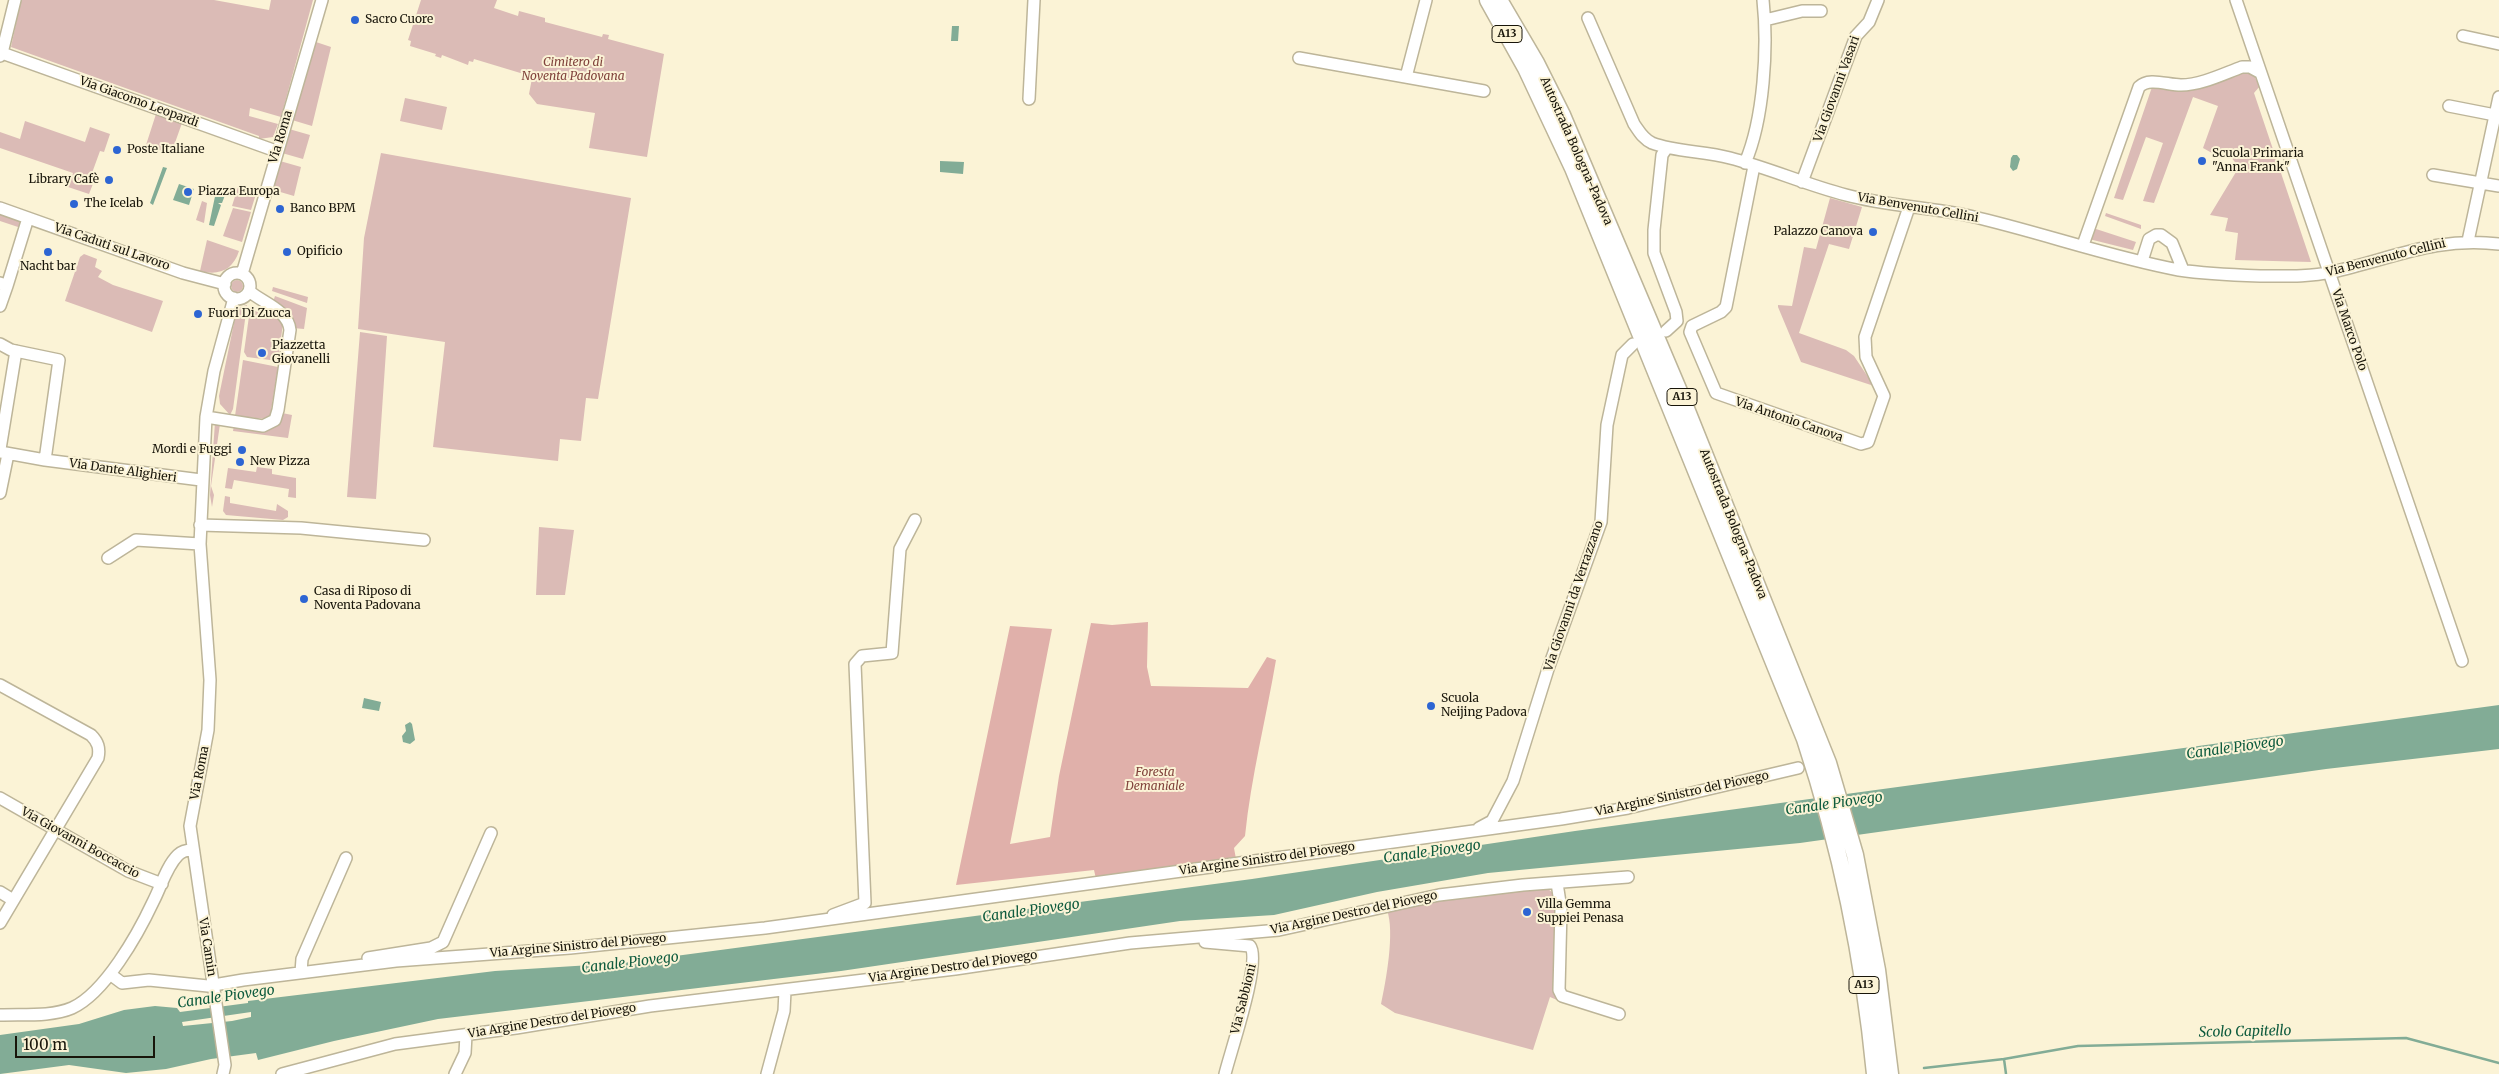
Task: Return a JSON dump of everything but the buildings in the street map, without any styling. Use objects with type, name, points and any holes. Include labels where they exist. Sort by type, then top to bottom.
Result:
[{"type":"highway","name":"Autostrada Bologna-Padova","points":[[1488,0],[1531,66]]},
{"type":"highway","name":"Autostrada Bologna-Padova","points":[[1500,0],[1531,66],[1811,737],[1832,825],[1856,897],[1877,970],[1890,1074]]},
{"type":"highway","name":"Autostrada Bologna-Padova","points":[[1856,897],[1861,963],[1875,1074]]},
{"type":"street","name":"Via Giacomo Leopardi","points":[[15,0],[1,54],[276,151]]},
{"type":"street","name":"Via Roma","points":[[242,274],[276,151],[322,0]]},
{"type":"street","points":[[1029,99],[1034,0]]},
{"type":"street","points":[[1406,77],[1426,0]]},
{"type":"street","points":[[1666,331],[1677,321],[1676,312],[1654,253],[1654,230],[1662,155],[1666,149],[1672,147],[1699,151],[1749,164],[1761,106],[1765,20],[1763,0]]},
{"type":"street","name":"Via Giovanni Vasari","points":[[1802,182],[1856,36],[1869,22],[1878,0]]},
{"type":"street","name":"Via Marco Polo","points":[[2236,0],[2462,661]]},
{"type":"street","points":[[1765,20],[1802,11],[1821,11]]},
{"type":"street","points":[[1588,18],[1634,124],[1642,136],[1649,142],[1666,149]]},
{"type":"street","points":[[2463,36],[2499,44]]},
{"type":"street","points":[[1299,58],[1484,91]]},
{"type":"street","points":[[2083,245],[2139,87],[2143,83],[2152,81],[2184,85],[2242,67],[2250,67],[2260,73]]},
{"type":"street","points":[[2468,241],[2499,97]]},
{"type":"street","points":[[2449,106],[2495,115]]},
{"type":"street","name":"Via Benvenuto Cellini","points":[[1749,164],[1802,182],[1874,202],[1972,217],[2183,270],[2260,276],[2330,273],[2420,248],[2468,241],[2499,244]]},
{"type":"street","name":"Via Antonio Canova","points":[[1749,164],[1726,307],[1721,312],[1692,326],[1690,332],[1716,394],[1861,444],[1868,442],[1881,404],[1883,390],[1866,357],[1866,337],[1909,207]]},
{"type":"street","points":[[2433,175],[2499,186]]},
{"type":"street","name":"Via Caduti sul Lavoro","points":[[0,208],[183,272],[225,284]]},
{"type":"street","points":[[0,306],[3,284],[28,218]]},
{"type":"street","points":[[2142,261],[2149,240],[2156,235],[2161,235],[2172,244],[2183,270]]},
{"type":"street","points":[[242,274],[248,279],[249,291],[243,298],[234,298],[228,295],[225,284],[229,276],[242,274]]},
{"type":"street","points":[[206,417],[263,426],[275,420],[290,330],[289,322],[284,316],[249,291]]},
{"type":"street","name":"Via Roma","points":[[192,850],[190,826],[208,730],[210,680],[200,544],[206,417],[214,371],[234,298]]},
{"type":"street","points":[[0,344],[16,351],[59,360],[45,460]]},
{"type":"street","name":"Via Giovanni da Verrazzano","points":[[1470,831],[1481,828],[1492,821],[1513,781],[1548,669],[1601,522],[1604,451],[1616,372],[1622,355],[1633,344]]},
{"type":"street","points":[[0,493],[3,452],[16,351]]},
{"type":"street","name":"Via Dante Alighieri","points":[[3,452],[45,460],[202,480]]},
{"type":"street","name":"Via Argine Sinistro del Piovego","points":[[822,920],[842,910],[865,903],[855,664],[862,656],[892,653],[900,549],[914,520]]},
{"type":"street","points":[[200,525],[301,528],[424,540]]},
{"type":"street","points":[[108,558],[136,540],[200,544]]},
{"type":"street","points":[[0,685],[91,735],[98,745],[98,758],[0,923]]},
{"type":"street","name":"Via Argine Sinistro del Piovego","points":[[110,974],[122,983],[149,980],[213,986],[333,968],[460,955],[649,941],[822,920],[1470,831],[1482,831],[1628,808],[1798,768]]},
{"type":"street","name":"Via Giovanni Boccaccio","points":[[0,798],[128,871],[162,884]]},
{"type":"street","name":"Via Argine Sinistro del Piovego","points":[[333,968],[390,953],[431,948],[443,942],[490,833]]},
{"type":"street","points":[[0,1015],[34,1014],[72,1008],[90,995],[110,974],[145,919],[172,863],[180,853],[192,850]]},
{"type":"street","name":"Via Camin","points":[[192,850],[216,1002],[224,1069]]},
{"type":"street","points":[[301,972],[302,959],[346,858]]},
{"type":"street","name":"Via Argine Destro del Piovego","points":[[282,1074],[377,1047],[650,1006],[785,991],[1130,943],[1279,930],[1439,896],[1628,877]]},
{"type":"street","points":[[1557,883],[1561,909],[1559,990],[1562,996],[1619,1014]]},
{"type":"street","points":[[0,892],[13,900]]},
{"type":"street","name":"Via Sabbioni","points":[[1202,937],[1206,942],[1250,946],[1254,952],[1251,978],[1224,1074]]},
{"type":"street","points":[[767,1074],[784,1011],[785,991]]},
{"type":"street","points":[[455,1074],[465,1053],[466,1035]]},
{"type":"green space","points":[[21,0],[214,0],[269,10],[271,0],[313,0],[281,117],[250,108],[249,116],[278,124],[273,137],[259,139],[259,136],[11,47]]},
{"type":"green space","name":"Cimitero di Noventa Padovana","points":[[421,0],[497,0],[494,8],[518,16],[519,11],[545,18],[545,22],[602,37],[603,34],[609,35],[608,39],[664,54],[647,157],[589,148],[595,113],[537,104],[529,94],[533,73],[528,72],[527,75],[474,59],[473,62],[469,61],[468,65],[442,55],[441,58],[435,56],[436,54],[410,46],[411,41],[408,40]]},
{"type":"green space","points":[[316,42],[331,47],[312,126],[292,120]]},
{"type":"green space","name":"Scuola Primaria \"Anna Frank\"","points":[[2244,71],[2252,72],[2260,86],[2254,93],[2311,262],[2235,260],[2238,233],[2225,231],[2228,218],[2210,215],[2239,167],[2230,156],[2221,158],[2203,148],[2218,106],[2193,97],[2154,203],[2143,201],[2163,143],[2146,137],[2123,200],[2114,198],[2152,87],[2178,90]]},
{"type":"green space","points":[[405,98],[447,107],[442,130],[400,121]]},
{"type":"green space","points":[[156,114],[182,123],[171,154],[146,145]]},
{"type":"green space","points":[[25,121],[85,142],[90,127],[110,134],[104,152],[100,151],[92,173],[96,176],[89,194],[68,187],[73,173],[0,148],[0,132],[20,139]]},
{"type":"green space","points":[[289,129],[310,135],[303,159],[282,153]]},
{"type":"green space","points":[[381,153],[631,198],[598,399],[586,398],[581,441],[560,439],[558,461],[433,447],[445,342],[358,329],[364,238]]},
{"type":"green space","points":[[280,161],[301,167],[294,196],[270,189]]},
{"type":"green space","points":[[238,187],[256,194],[251,210],[232,206]]},
{"type":"green space","points":[[1830,198],[1862,207],[1849,249],[1829,244],[1799,333],[1846,350],[1854,356],[1874,386],[1801,362],[1778,307],[1778,305],[1792,306],[1804,247],[1816,249]]},
{"type":"green space","points":[[202,201],[207,203],[204,223],[196,220]]},
{"type":"green space","points":[[233,208],[251,212],[242,242],[223,236]]},
{"type":"green space","points":[[0,212],[21,221],[21,228],[0,221]]},
{"type":"green space","points":[[2106,213],[2141,225],[2141,229],[2105,216]]},
{"type":"green space","points":[[2093,228],[2136,242],[2133,250],[2089,239]]},
{"type":"green space","points":[[207,240],[239,251],[229,267],[213,273],[200,271]]},
{"type":"green space","points":[[84,254],[97,259],[95,267],[102,271],[98,277],[113,285],[163,301],[152,332],[65,301],[80,257]]},
{"type":"green space","points":[[237,280],[243,286],[237,292],[231,286]]},
{"type":"green space","points":[[273,287],[308,297],[307,303],[272,291]]},
{"type":"green space","points":[[275,296],[307,308],[304,329],[293,328],[290,313],[273,302]]},
{"type":"green space","points":[[247,305],[233,409],[230,415],[220,404],[219,396],[235,318],[240,307]]},
{"type":"green space","points":[[250,309],[266,315],[268,312],[283,323],[278,361],[247,357],[244,352]]},
{"type":"green space","points":[[360,332],[387,336],[376,499],[347,497]]},
{"type":"green space","points":[[243,360],[278,367],[270,417],[266,419],[235,416]]},
{"type":"green space","points":[[282,413],[292,415],[288,438],[233,431],[234,425],[263,429]]},
{"type":"green space","points":[[215,422],[220,424],[211,486],[214,495],[212,507],[210,495]]},
{"type":"green space","points":[[257,467],[272,469],[272,474],[296,478],[296,498],[288,497],[289,489],[234,480],[232,489],[225,488],[228,468],[256,472]]},
{"type":"green space","points":[[225,496],[230,497],[230,503],[276,511],[277,504],[288,511],[288,517],[283,520],[226,515],[223,511]]},
{"type":"green space","points":[[539,527],[574,530],[565,595],[536,595]]},
{"type":"green space","name":"Foresta Demaniale","points":[[1148,622],[1147,667],[1151,686],[1248,688],[1267,657],[1276,660],[1255,770],[1245,836],[1234,848],[1236,859],[1097,883],[1094,870],[956,885],[1010,626],[1052,629],[1010,844],[1050,837],[1059,776],[1091,623],[1112,625]]},
{"type":"green space","points":[[1547,888],[1554,894],[1556,921],[1554,973],[1557,1000],[1550,997],[1533,1050],[1395,1013],[1381,1004],[1390,943],[1387,910],[1446,899]]},
{"type":"water","points":[[952,26],[959,26],[958,41],[951,41]]},
{"type":"water","points":[[2013,155],[2017,155],[2020,159],[2017,169],[2013,171],[2010,167]]},
{"type":"water","points":[[940,161],[964,162],[963,174],[940,172]]},
{"type":"water","points":[[163,167],[167,168],[153,205],[150,203]]},
{"type":"water","points":[[179,184],[194,189],[189,205],[173,200]]},
{"type":"water","points":[[217,187],[227,190],[222,203],[218,203],[221,205],[214,226],[209,225]]},
{"type":"water","points":[[364,698],[381,702],[379,711],[362,708]]},
{"type":"water","name":"Canale Piovego","points":[[2499,705],[2499,749],[2326,769],[1800,843],[1488,873],[1377,892],[1274,915],[1180,921],[841,971],[438,1019],[334,1041],[258,1060],[256,1053],[211,1059],[166,1069],[126,1073],[69,1065],[0,1074],[0,1035],[79,1024],[124,1010],[155,1006],[177,1008],[180,1012],[248,1003],[248,1001],[495,971],[623,963],[1252,879],[1575,831]],"holes":[[[251,1012],[251,1017],[183,1026],[182,1022]]]},
{"type":"water","points":[[410,722],[415,740],[410,744],[403,742],[402,736],[406,731],[405,725]]},
{"type":"waterway","name":"Scolo Capitello","points":[[2006,1074],[2004,1059],[2078,1046],[2406,1038],[2499,1063]]},
{"type":"waterway","points":[[1924,1068],[2004,1059]]},
{"type":"place","name":"Sacro Cuore","points":[[355,20]]},
{"type":"place","name":"Poste Italiane","points":[[117,150]]},
{"type":"place","name":"Scuola Primaria \"Anna Frank\"","points":[[2202,161]]},
{"type":"place","name":"Library Cafè","points":[[109,180]]},
{"type":"place","name":"Piazza Europa","points":[[188,192]]},
{"type":"place","name":"The Icelab","points":[[74,204]]},
{"type":"place","name":"Banco BPM","points":[[280,209]]},
{"type":"place","name":"Palazzo Canova","points":[[1873,232]]},
{"type":"place","name":"Nacht bar","points":[[48,252]]},
{"type":"place","name":"Opificio","points":[[287,252]]},
{"type":"place","name":"Fuori Di Zucca","points":[[198,314]]},
{"type":"place","name":"Piazzetta Giovanelli","points":[[262,353]]},
{"type":"place","name":"Mordi e Fuggi","points":[[242,450]]},
{"type":"place","name":"New Pizza","points":[[240,462]]},
{"type":"place","name":"Casa di Riposo di Noventa Padovana","points":[[304,599]]},
{"type":"place","name":"Scuola Neijing Padova","points":[[1431,706]]},
{"type":"place","name":"Villa Gemma Suppiei Penasa","points":[[1527,912]]}]
